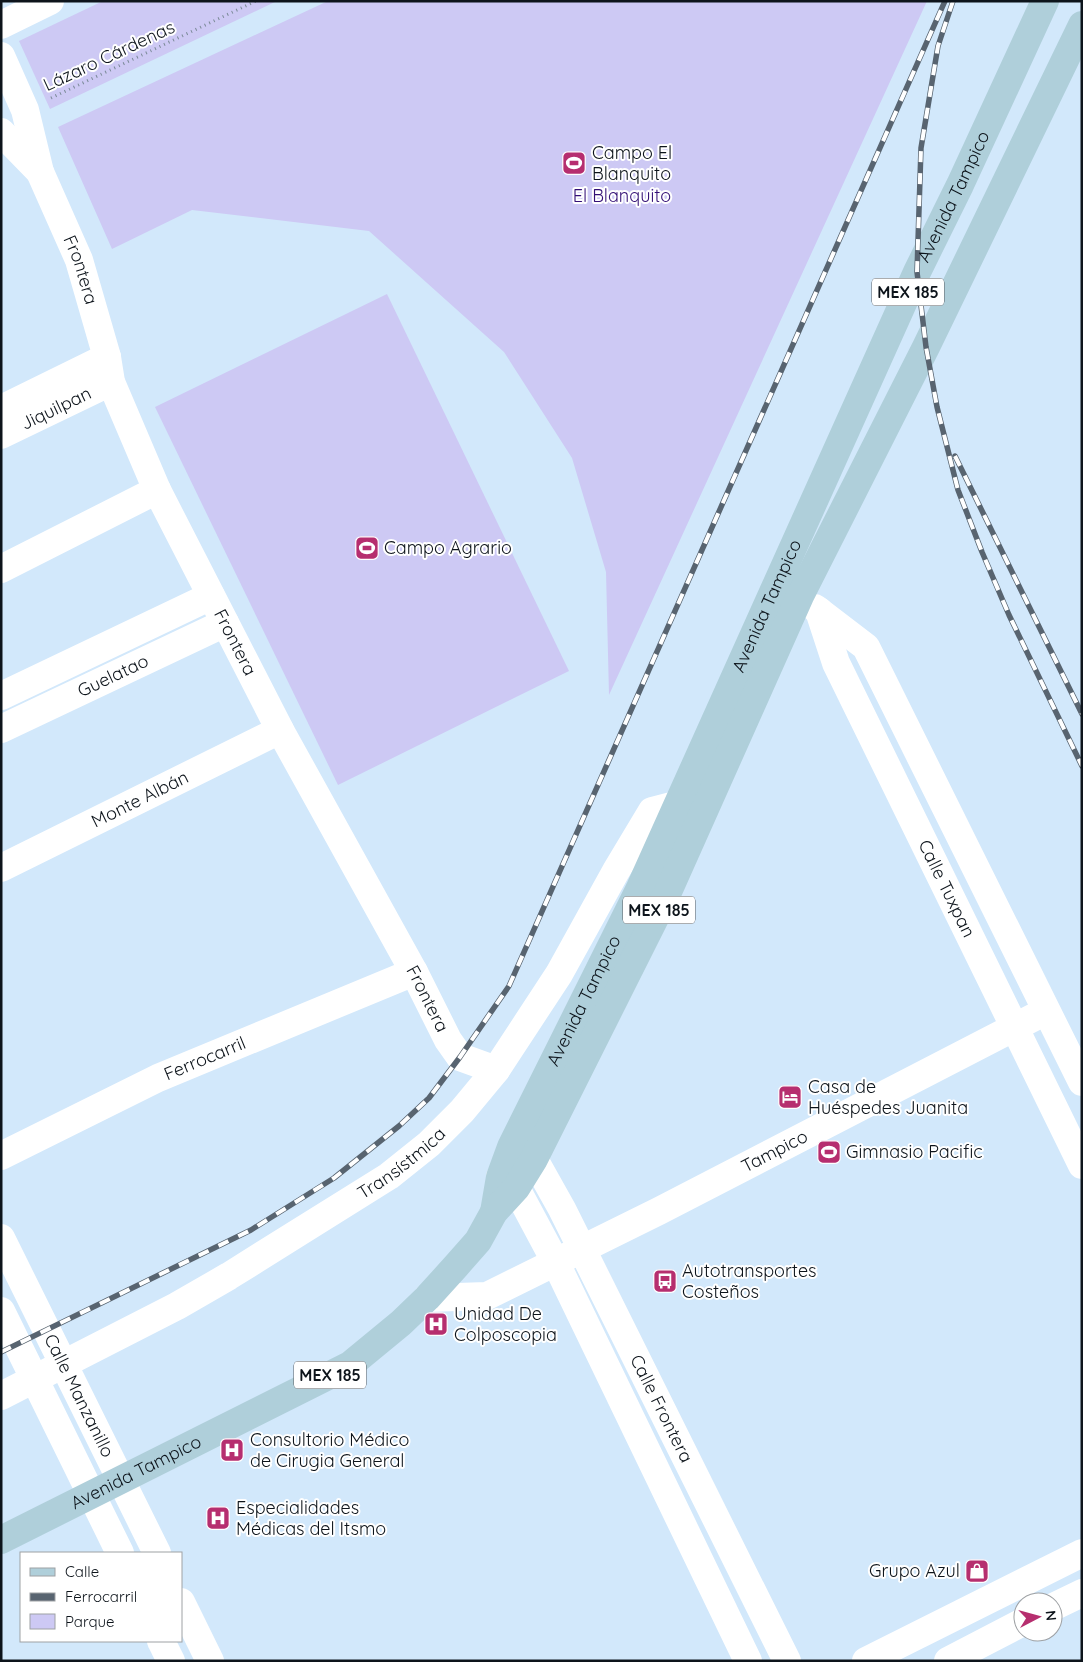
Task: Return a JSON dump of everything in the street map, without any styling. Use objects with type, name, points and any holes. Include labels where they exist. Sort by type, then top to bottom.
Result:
[{"type":"main road","name":"Avenida Tampico","points":[[523,1153],[917,272],[960,185],[1045,1]]},
{"type":"main road","name":"Avenida Tampico","points":[[1,1540],[350,1365],[401,1323],[427,1298],[478,1241],[523,1153],[666,894],[809,603],[926,347],[1082,25]]},
{"type":"street","points":[[1,25],[50,1]]},
{"type":"street","name":"Frontera","points":[[1,56],[25,110],[40,172],[79,260],[109,369],[157,490],[280,730],[414,972],[448,1040],[460,1057],[496,1070]]},
{"type":"street","name":"Frontera","points":[[1,132],[40,172]]},
{"type":"street","name":"Jiquilpan","points":[[1,409],[109,369]]},
{"type":"street","name":"Jiquilpan","points":[[1,435],[109,369]]},
{"type":"street","points":[[1,569],[157,490]]},
{"type":"street","name":"Calle Tuxpan","points":[[776,585],[809,603],[866,647],[1082,1082]]},
{"type":"street","name":"Guelatao","points":[[1,696],[211,596]]},
{"type":"street","name":"Calle Tuxpan","points":[[809,603],[836,663],[1082,1165]]},
{"type":"street","name":"Guelatao","points":[[1,729],[225,623]]},
{"type":"street","name":"Monte Albán","points":[[1,868],[280,730]]},
{"type":"street","name":"Transístmica","points":[[1,1396],[229,1276],[389,1176],[429,1144],[462,1111],[496,1070],[559,974],[616,871],[652,812],[679,804]]},
{"type":"street","name":"Ferrocarril","points":[[1,1156],[158,1078],[414,972]]},
{"type":"street","name":"Tampico","points":[[427,1298],[487,1296],[658,1212],[1046,1011]]},
{"type":"street","name":"Calle Frontera","points":[[523,1153],[583,1248],[787,1661]]},
{"type":"street","name":"Calle Frontera","points":[[508,1183],[556,1263],[748,1661]]},
{"type":"street","name":"Calle Manzanillo","points":[[1,1238],[156,1552]]},
{"type":"street","name":"Calle Manzanillo","points":[[1,1311],[120,1552]]},
{"type":"street","points":[[866,1661],[1082,1553]]},
{"type":"street","points":[[1063,1602],[1082,1592]]},
{"type":"street","points":[[182,1604],[205,1659]]},
{"type":"street","points":[[948,1661],[1013,1627]]},
{"type":"street","points":[[162,1642],[171,1661]]},
{"type":"path","name":"Lázaro Cárdenas","points":[[25,110],[256,1]]},
{"type":"green space","points":[[103,1],[277,1],[50,109],[19,41]]},
{"type":"green space","name":"El Blanquito","points":[[328,1],[927,1],[609,695],[606,572],[572,458],[504,352],[369,231],[192,210],[112,249],[58,127]]},
{"type":"green space","name":"Campo Agrario","points":[[387,294],[569,671],[338,785],[155,407]]},
{"type":"railway","points":[[1,1352],[251,1230],[334,1178],[399,1126],[429,1098],[460,1057],[509,986],[945,1]]},
{"type":"railway","points":[[953,1],[938,46],[921,148],[917,272],[926,347],[937,407],[958,490],[1009,615],[1082,766]]},
{"type":"railway","points":[[955,456],[1082,714]]},
{"type":"place","name":"Campo El Blanquito","points":[[574,163]]},
{"type":"place","name":"Campo Agrario","points":[[367,548]]},
{"type":"place","name":"Casa de Huéspedes Juanita","points":[[790,1097]]},
{"type":"place","name":"Gimnasio Pacific","points":[[829,1152]]},
{"type":"place","name":"Autotransportes Costeños","points":[[665,1281]]},
{"type":"place","name":"Unidad De Colposcopia","points":[[436,1324]]},
{"type":"place","name":"Consultorio Médico de Cirugia General","points":[[232,1450]]},
{"type":"place","name":"Especialidades Médicas del Itsmo","points":[[218,1518]]},
{"type":"place","name":"Grupo Azul","points":[[977,1571]]}]
